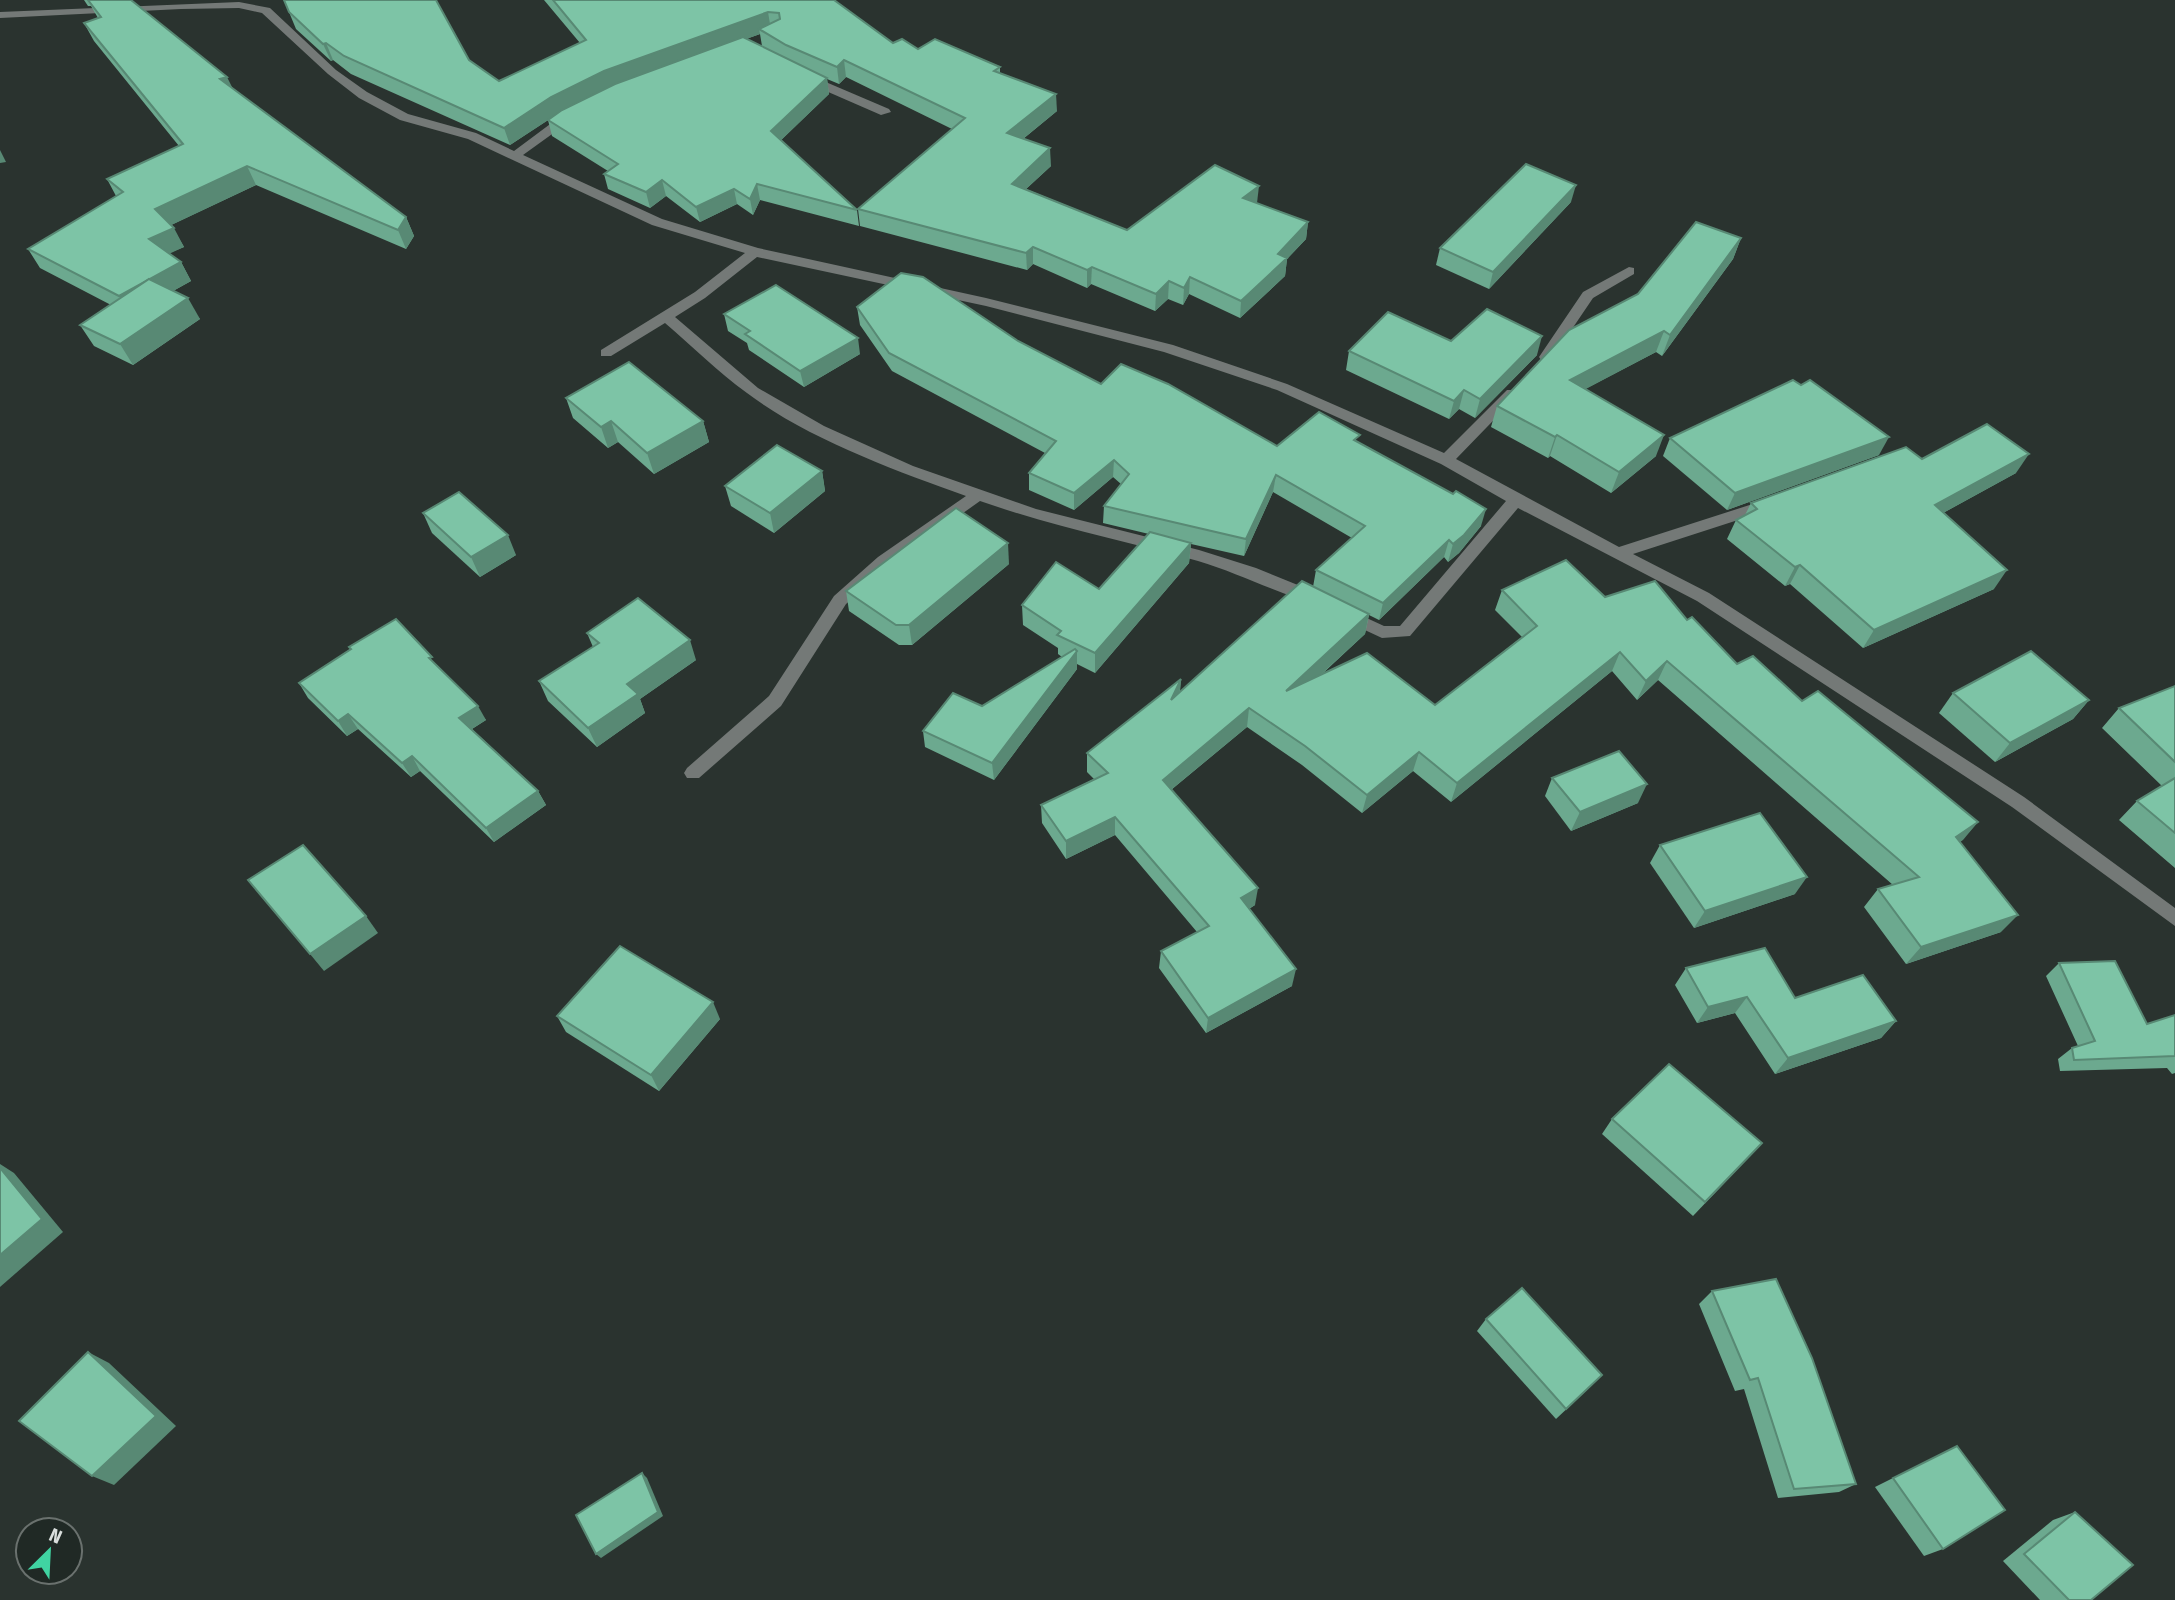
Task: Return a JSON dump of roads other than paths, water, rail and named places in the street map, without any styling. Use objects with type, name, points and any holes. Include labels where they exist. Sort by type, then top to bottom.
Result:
[{"type":"street","points":[[0,15],[246,2],[274,14],[332,72],[363,95],[404,117],[472,136],[657,222],[755,252],[986,303],[1168,348],[1282,387],[1446,460],[1516,500],[1703,597],[2018,802],[2175,918]]},
{"type":"street","points":[[794,72],[885,112]]},
{"type":"street","points":[[513,157],[561,120],[582,110]]},
{"type":"street","points":[[606,353],[667,317],[755,252]]},
{"type":"street","points":[[1446,460],[1552,351],[1588,295],[1629,271]]},
{"type":"street","points":[[667,317],[754,391],[819,430],[908,470],[1033,514],[1199,556],[1250,572],[1306,594],[1355,620],[1390,634],[1404,632],[1516,500]]},
{"type":"street","points":[[693,773],[775,701],[840,600],[884,561],[978,495]]},
{"type":"street","points":[[1620,552],[1780,500]]}]
